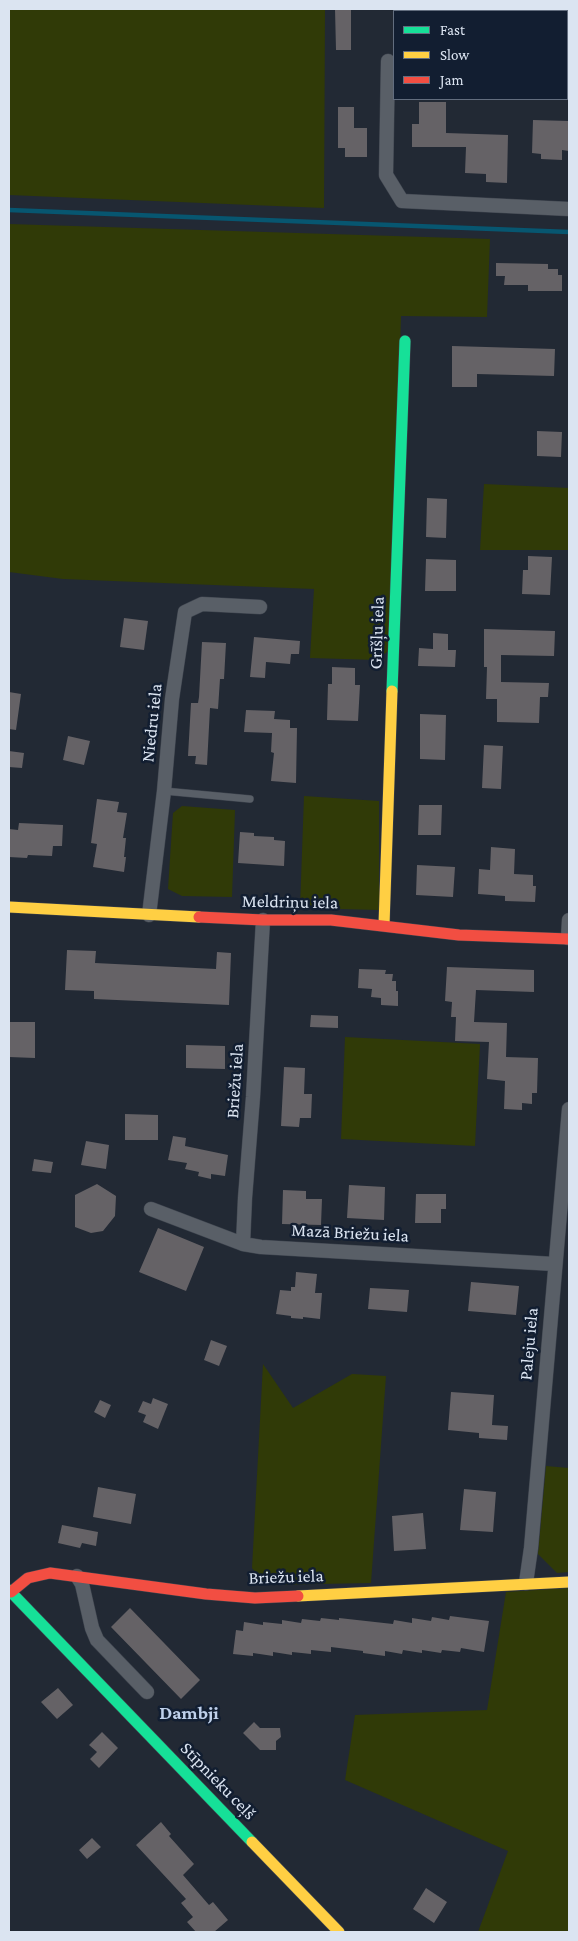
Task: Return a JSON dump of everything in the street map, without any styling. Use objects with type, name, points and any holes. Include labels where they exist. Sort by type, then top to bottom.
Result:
[{"type":"street","points":[[388,61],[386,175],[402,201],[569,209]]},
{"type":"street","name":"Grīšļu iela","points":[[384,925],[405,341]]},
{"type":"street","name":"Niedru iela","points":[[149,915],[164,791],[172,699],[185,612],[202,604],[260,607]]},
{"type":"street","name":"Meldriņu iela","points":[[9,908],[263,920],[330,920],[459,935],[569,938]]},
{"type":"street","name":"Briežu iela","points":[[243,1244],[244,1198],[254,1087],[263,920]]},
{"type":"street","points":[[569,920],[569,938]]},
{"type":"street","name":"Paleju iela","points":[[526,1583],[531,1548],[554,1264],[568,1156],[569,1109]]},
{"type":"street","name":"Mazā Briežu iela","points":[[151,1209],[243,1244],[554,1264]]},
{"type":"street","name":"Briežu iela","points":[[10,1591],[34,1575],[50,1573],[206,1594],[255,1598],[569,1582]]},
{"type":"street","points":[[77,1576],[82,1584],[92,1628],[97,1640],[147,1692]]},
{"type":"street","name":"Stīpnieku ceļš","points":[[10,1591],[339,1932]]},
{"type":"lane","points":[[164,791],[250,799]]},
{"type":"green space","points":[[9,9],[325,9],[324,208],[9,195]]},
{"type":"green space","points":[[9,224],[490,239],[487,317],[401,316],[395,521],[388,651],[378,660],[310,658],[314,589],[63,579],[9,572]]},
{"type":"green space","points":[[484,484],[569,488],[568,550],[480,550]]},
{"type":"green space","points":[[304,796],[379,801],[379,910],[300,908]]},
{"type":"green space","points":[[182,806],[235,810],[232,897],[182,896],[168,889],[173,813]]},
{"type":"green space","points":[[345,1037],[480,1044],[475,1146],[341,1139]]},
{"type":"green space","points":[[263,1364],[293,1408],[352,1374],[386,1376],[371,1583],[266,1585],[252,1568]]},
{"type":"green space","points":[[546,1466],[569,1468],[569,1572],[557,1573],[538,1554]]},
{"type":"green space","points":[[569,1588],[569,1932],[478,1932],[508,1851],[345,1780],[355,1715],[487,1710],[506,1592]]},
{"type":"building","points":[[335,9],[351,9],[351,50],[336,50]]},
{"type":"building","points":[[419,102],[446,102],[446,133],[508,135],[507,183],[486,182],[486,174],[465,173],[466,147],[412,147],[412,124],[419,124]]},
{"type":"building","points":[[338,107],[354,107],[354,128],[367,128],[367,157],[345,157],[345,148],[338,148]]},
{"type":"building","points":[[533,120],[569,121],[569,151],[562,150],[562,160],[541,159],[541,154],[532,153]]},
{"type":"building","points":[[496,263],[548,264],[548,269],[558,269],[558,275],[562,275],[562,291],[528,291],[528,285],[504,285],[505,276],[496,276]]},
{"type":"building","points":[[452,346],[555,349],[554,376],[477,374],[477,387],[452,387]]},
{"type":"building","points":[[537,431],[562,432],[561,457],[537,456]]},
{"type":"building","points":[[427,498],[447,499],[446,538],[426,537]]},
{"type":"building","points":[[528,556],[552,557],[550,595],[522,594],[523,570],[528,570]]},
{"type":"building","points":[[426,559],[456,560],[456,591],[425,591]]},
{"type":"building","points":[[124,618],[148,621],[144,650],[120,647]]},
{"type":"building","points":[[484,629],[555,631],[554,656],[501,655],[501,682],[549,683],[548,697],[540,697],[539,723],[497,722],[497,699],[486,699],[487,667],[484,667]]},
{"type":"building","points":[[433,633],[448,634],[448,650],[456,650],[455,667],[418,666],[419,648],[433,649]]},
{"type":"building","points":[[254,637],[300,641],[299,654],[291,654],[290,664],[266,662],[265,678],[250,677]]},
{"type":"building","points":[[202,642],[226,643],[224,679],[220,679],[218,709],[210,708],[207,765],[195,764],[196,756],[188,756],[191,703],[198,703],[199,697]]},
{"type":"building","points":[[332,667],[355,668],[355,685],[360,685],[358,721],[327,720],[328,684],[332,684]]},
{"type":"building","points":[[9,692],[21,694],[16,730],[9,729]]},
{"type":"building","points":[[246,710],[275,711],[274,719],[290,720],[290,728],[297,728],[296,783],[271,781],[274,753],[271,752],[272,733],[244,732]]},
{"type":"building","points":[[420,714],[446,715],[445,760],[420,759]]},
{"type":"building","points":[[68,736],[90,741],[84,765],[63,760]]},
{"type":"building","points":[[484,745],[503,746],[501,789],[482,788]]},
{"type":"building","points":[[9,751],[24,753],[22,768],[9,767]]},
{"type":"building","points":[[97,799],[119,802],[117,812],[127,813],[123,838],[126,838],[124,872],[93,867],[97,844],[91,843]]},
{"type":"building","points":[[419,805],[442,805],[441,835],[418,835]]},
{"type":"building","points":[[19,823],[63,825],[62,846],[53,846],[52,856],[28,855],[27,858],[9,857],[9,829],[18,830]]},
{"type":"building","points":[[240,832],[254,833],[254,836],[274,837],[274,840],[285,841],[284,866],[238,863]]},
{"type":"building","points":[[491,847],[515,849],[514,874],[533,875],[533,886],[536,886],[535,902],[505,901],[505,896],[478,894],[479,869],[490,870]]},
{"type":"building","points":[[417,865],[455,867],[453,897],[416,895]]},
{"type":"building","points":[[67,950],[96,951],[95,963],[216,969],[217,952],[231,953],[229,1005],[94,999],[94,991],[65,990]]},
{"type":"building","points":[[447,967],[534,970],[534,992],[476,990],[474,1022],[507,1023],[506,1057],[538,1058],[537,1093],[532,1093],[532,1104],[522,1103],[522,1110],[504,1109],[505,1081],[487,1079],[489,1042],[455,1041],[456,1017],[451,1017],[452,1002],[445,1001]]},
{"type":"building","points":[[359,969],[386,970],[385,974],[393,974],[392,981],[396,981],[396,991],[398,991],[398,1006],[381,1005],[381,998],[371,997],[372,989],[358,988]]},
{"type":"building","points":[[311,1015],[338,1016],[338,1028],[310,1027]]},
{"type":"building","points":[[9,1022],[35,1022],[35,1058],[9,1057]]},
{"type":"building","points":[[186,1045],[225,1046],[225,1069],[186,1068]]},
{"type":"building","points":[[284,1067],[305,1068],[304,1094],[312,1094],[311,1118],[300,1118],[299,1127],[281,1126]]},
{"type":"building","points":[[125,1114],[158,1115],[158,1140],[125,1140]]},
{"type":"building","points":[[173,1136],[186,1138],[185,1146],[228,1155],[225,1176],[211,1174],[211,1179],[198,1176],[199,1172],[185,1169],[187,1163],[168,1160]]},
{"type":"building","points":[[86,1141],[109,1145],[106,1169],[81,1165]]},
{"type":"building","points":[[34,1159],[53,1162],[51,1173],[32,1171]]},
{"type":"building","points":[[97,1184],[116,1196],[115,1216],[103,1231],[91,1233],[75,1227],[75,1195]]},
{"type":"building","points":[[349,1185],[385,1187],[384,1220],[347,1218]]},
{"type":"building","points":[[283,1190],[306,1191],[306,1199],[322,1199],[321,1225],[282,1224]]},
{"type":"building","points":[[416,1194],[446,1194],[446,1209],[441,1209],[441,1223],[415,1223]]},
{"type":"building","points":[[158,1228],[204,1247],[186,1291],[139,1272]]},
{"type":"building","points":[[296,1272],[317,1274],[315,1293],[322,1293],[320,1319],[291,1318],[291,1316],[276,1314],[280,1290],[291,1291],[291,1287],[295,1287]]},
{"type":"building","points":[[471,1282],[519,1286],[516,1315],[468,1311]]},
{"type":"building","points":[[370,1288],[409,1290],[407,1312],[368,1309]]},
{"type":"building","points":[[211,1340],[227,1346],[219,1366],[204,1360]]},
{"type":"building","points":[[451,1392],[494,1395],[492,1425],[508,1426],[507,1440],[479,1438],[479,1433],[448,1430]]},
{"type":"building","points":[[153,1398],[168,1404],[158,1429],[143,1422],[146,1415],[138,1412],[143,1401],[151,1404]]},
{"type":"building","points":[[100,1400],[111,1405],[105,1418],[94,1412]]},
{"type":"building","points":[[98,1487],[136,1494],[131,1524],[93,1517]]},
{"type":"building","points":[[464,1489],[496,1492],[493,1532],[460,1530]]},
{"type":"building","points":[[423,1513],[426,1549],[394,1551],[392,1516]]},
{"type":"building","points":[[62,1525],[98,1532],[96,1546],[82,1543],[80,1548],[58,1543]]},
{"type":"building","points":[[130,1608],[200,1680],[181,1699],[111,1627]]},
{"type":"building","points":[[450,1616],[489,1621],[484,1652],[461,1648],[460,1652],[442,1650],[441,1653],[403,1650],[402,1654],[385,1651],[385,1656],[331,1647],[331,1652],[311,1650],[311,1654],[292,1652],[292,1655],[273,1652],[273,1656],[253,1653],[253,1656],[233,1654],[236,1630],[243,1631],[244,1622],[263,1625],[263,1622],[282,1624],[282,1620],[301,1623],[302,1619],[320,1621],[321,1618],[339,1620],[339,1618],[393,1624],[394,1620],[412,1623],[412,1618],[431,1621],[432,1617],[449,1620]]},
{"type":"building","points":[[58,1688],[73,1705],[57,1719],[41,1702]]},
{"type":"building","points":[[254,1722],[260,1728],[280,1728],[281,1737],[276,1741],[276,1750],[260,1750],[243,1733]]},
{"type":"building","points":[[102,1732],[118,1748],[99,1768],[90,1759],[97,1752],[89,1745]]},
{"type":"building","points":[[161,1822],[171,1834],[169,1836],[194,1864],[183,1875],[209,1905],[213,1902],[228,1920],[214,1932],[196,1932],[187,1922],[193,1917],[181,1903],[186,1899],[136,1845]]},
{"type":"building","points":[[92,1838],[101,1847],[87,1859],[79,1850]]},
{"type":"building","points":[[426,1888],[447,1902],[434,1923],[413,1909]]},
{"type":"waterway","points":[[9,210],[569,232]]},
{"type":"traffic: fast","points":[[392,691],[405,341]]},
{"type":"traffic: fast","points":[[9,1590],[252,1842]]},
{"type":"traffic: slow","points":[[384,925],[392,691]]},
{"type":"traffic: slow","points":[[9,907],[199,917]]},
{"type":"traffic: slow","points":[[298,1596],[569,1582]]},
{"type":"traffic: slow","points":[[252,1842],[339,1932]]},
{"type":"traffic: jam","points":[[199,917],[263,920],[331,920],[459,935],[569,939]]},
{"type":"traffic: jam","points":[[11,1592],[28,1578],[50,1573],[206,1594],[255,1598],[298,1596]]},
{"type":"district","name":"Dambji","points":[[189,1713]]}]
